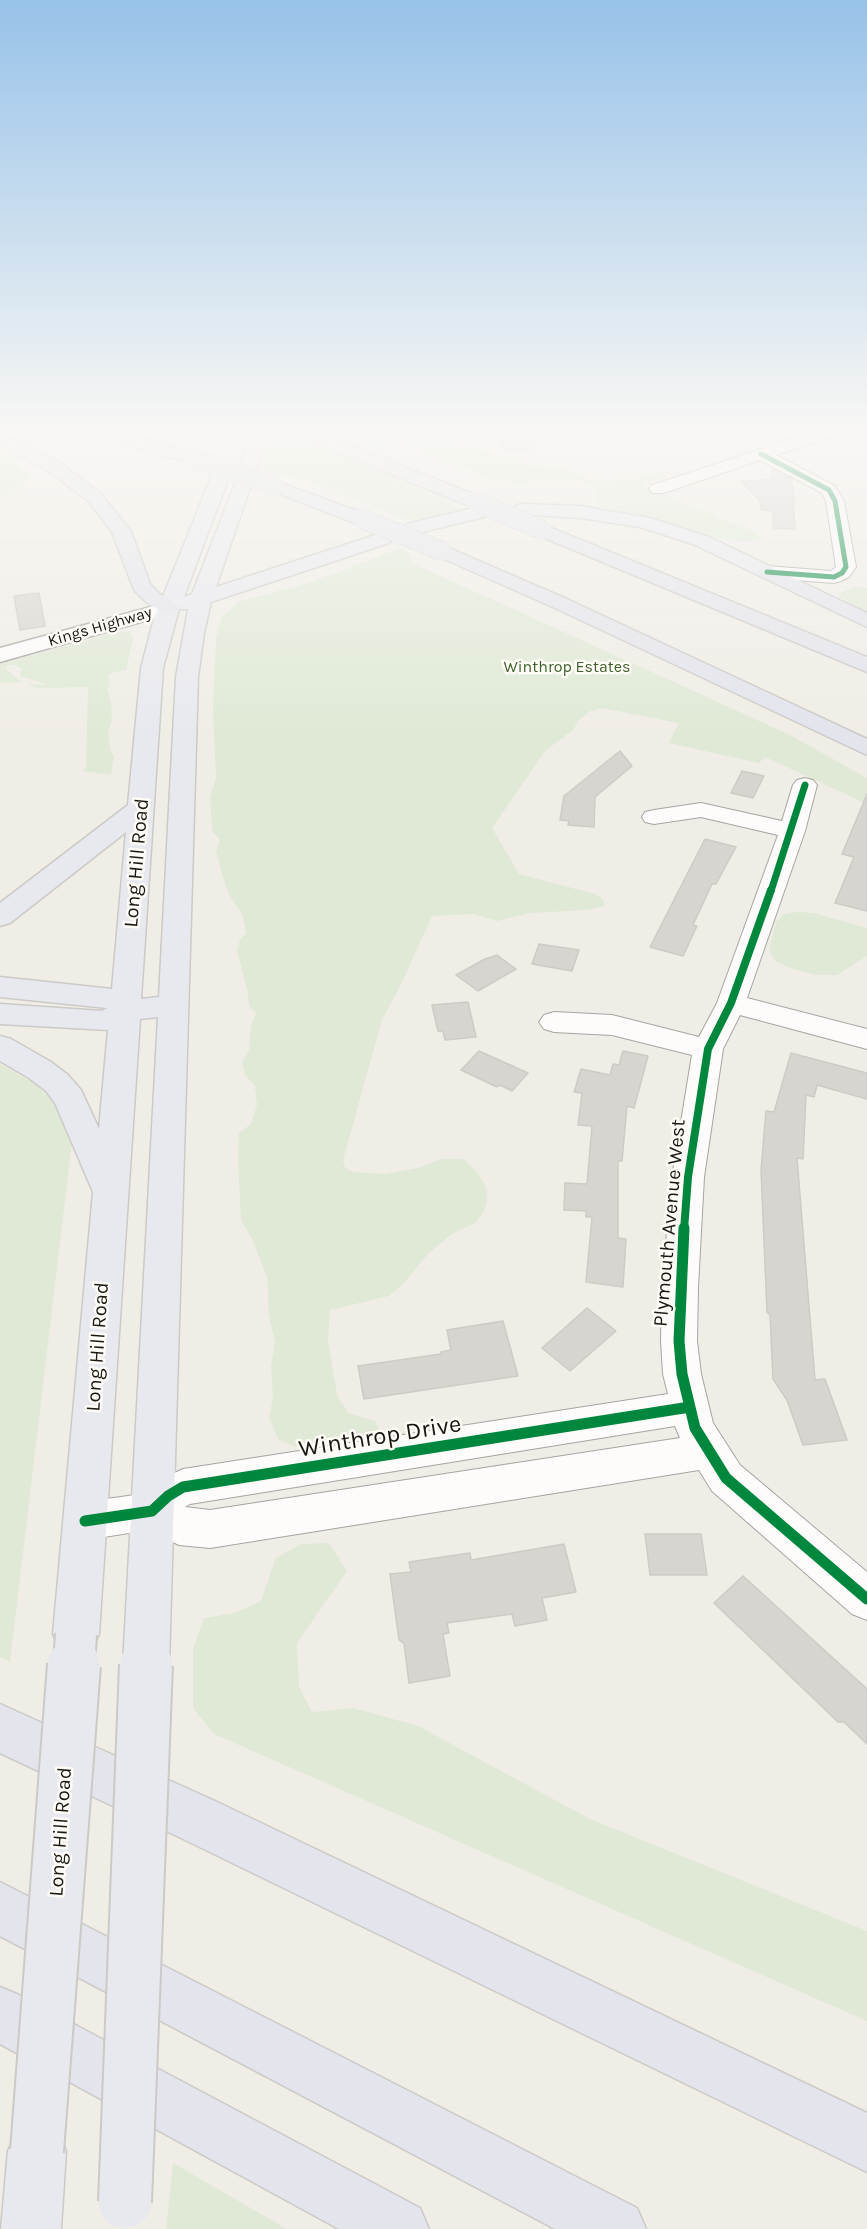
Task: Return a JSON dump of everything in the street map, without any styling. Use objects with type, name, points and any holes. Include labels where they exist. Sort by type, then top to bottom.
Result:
[{"type":"highway","points":[[120,530],[141,586],[153,598],[169,608]]},
{"type":"highway","name":"Long Hill Road","points":[[31,2229],[152,668],[156,647],[169,608],[200,530]]},
{"type":"highway","name":"Long Hill Road","points":[[124,2215],[186,693],[190,645],[201,599],[225,530]]},
{"type":"highway","points":[[390,530],[562,604],[867,748]]},
{"type":"highway","points":[[542,530],[867,665]]},
{"type":"highway","points":[[668,530],[702,541],[867,621]]},
{"type":"highway","points":[[211,567],[247,577],[282,573],[382,539]]},
{"type":"highway","points":[[636,569],[867,672]]},
{"type":"highway","name":"Kings Highway","points":[[169,608],[282,573]]},
{"type":"highway","points":[[806,591],[846,575]]},
{"type":"highway","points":[[0,917],[141,808]]},
{"type":"highway","points":[[0,987],[105,997],[117,1001],[125,1010]]},
{"type":"highway","points":[[0,1014],[102,1021],[111,1020],[125,1010],[173,1006]]},
{"type":"highway","points":[[0,1047],[40,1070],[57,1083],[69,1098],[111,1192]]},
{"type":"highway","points":[[0,1715],[98,1773]]},
{"type":"highway","points":[[0,1728],[867,2143]]},
{"type":"highway","points":[[0,1908],[616,2229]]},
{"type":"highway","points":[[0,2014],[399,2229]]},
{"type":"main road","name":"Kings Highway","points":[[0,655],[169,608]]},
{"type":"street","points":[[767,572],[846,575],[841,530]]},
{"type":"street","name":"Plymouth Avenue West","points":[[804,785],[792,831],[731,1003],[708,1049],[688,1177],[680,1287],[679,1341],[682,1374],[698,1429],[726,1478],[867,1599]]},
{"type":"street","points":[[654,816],[701,810],[792,831]]},
{"type":"street","points":[[731,1003],[867,1039]]},
{"type":"street","points":[[554,1022],[612,1025],[708,1049]]},
{"type":"street","points":[[85,1521],[152,1511],[188,1529],[210,1529],[698,1429]]},
{"type":"green space","points":[[692,530],[749,530],[761,538],[747,542],[722,539]]},
{"type":"green space","name":"Winthrop Estates","points":[[401,548],[409,553],[412,563],[788,734],[867,778],[867,804],[765,757],[759,763],[669,743],[679,723],[603,708],[590,711],[579,720],[573,730],[545,751],[492,828],[519,874],[595,894],[602,898],[605,906],[587,910],[530,913],[497,921],[473,914],[432,916],[382,1020],[343,1160],[345,1168],[353,1172],[385,1174],[418,1168],[442,1159],[463,1159],[477,1172],[486,1187],[487,1203],[475,1223],[450,1235],[427,1255],[403,1284],[389,1296],[330,1310],[328,1341],[337,1395],[348,1413],[375,1421],[380,1432],[378,1442],[295,1447],[278,1439],[269,1417],[273,1398],[271,1366],[275,1342],[269,1314],[267,1277],[253,1241],[241,1220],[239,1133],[251,1124],[257,1105],[255,1086],[245,1075],[242,1063],[249,1050],[251,1026],[256,1013],[249,1006],[248,992],[237,951],[240,940],[246,933],[243,916],[228,893],[216,852],[220,840],[212,831],[210,797],[216,778],[213,710],[216,638],[221,618],[238,602],[312,582]]},
{"type":"green space","points":[[854,587],[867,588],[867,612],[839,597],[839,593]]},
{"type":"green space","points":[[129,631],[133,638],[126,670],[114,672],[108,676],[110,684],[107,688],[112,721],[108,732],[111,752],[114,756],[111,775],[82,771],[86,769],[88,687],[37,688],[28,684],[49,685],[20,676],[20,672],[24,670],[14,665],[7,665],[6,669],[22,682],[0,683],[0,664],[116,632]]},
{"type":"green space","points":[[814,913],[867,928],[867,956],[837,975],[817,975],[792,969],[775,961],[769,950],[776,922],[784,914]]},
{"type":"green space","points":[[0,1064],[35,1084],[59,1107],[72,1142],[10,1662],[0,1657]]},
{"type":"green space","points":[[329,1543],[347,1571],[297,1643],[299,1687],[312,1712],[353,1708],[418,1726],[590,1819],[867,1931],[867,2021],[214,1734],[193,1708],[193,1649],[204,1618],[235,1613],[261,1601],[276,1558],[301,1544]]},
{"type":"green space","points":[[173,2163],[287,2229],[166,2229]]},
{"type":"building","points":[[39,593],[45,626],[20,630],[14,596]]},
{"type":"building","points":[[620,751],[632,766],[595,797],[594,827],[568,825],[569,821],[560,820],[564,796]]},
{"type":"building","points":[[742,771],[764,776],[753,798],[731,793]]},
{"type":"building","points":[[867,794],[867,911],[835,903],[854,857],[842,854]]},
{"type":"building","points":[[705,839],[736,847],[716,884],[712,884],[693,925],[697,926],[683,956],[650,947]]},
{"type":"building","points":[[539,944],[579,950],[572,971],[532,964]]},
{"type":"building","points":[[497,955],[516,969],[478,991],[456,975],[485,959]]},
{"type":"building","points":[[468,1002],[476,1037],[445,1040],[443,1031],[438,1031],[432,1005]]},
{"type":"building","points":[[479,1051],[528,1073],[512,1091],[500,1085],[497,1087],[461,1070]]},
{"type":"building","points":[[623,1051],[648,1056],[634,1108],[627,1106],[622,1161],[618,1161],[618,1238],[626,1239],[623,1287],[586,1282],[592,1217],[586,1217],[586,1211],[564,1210],[565,1183],[587,1184],[592,1126],[578,1125],[582,1093],[574,1092],[581,1069],[610,1075],[613,1064],[619,1065]]},
{"type":"building","points":[[791,1053],[867,1073],[867,1099],[817,1085],[814,1097],[806,1095],[803,1159],[797,1158],[815,1380],[825,1379],[847,1440],[803,1445],[787,1400],[773,1379],[770,1315],[767,1312],[761,1170],[766,1111],[774,1112]]},
{"type":"building","points":[[587,1308],[616,1331],[570,1371],[542,1348]]},
{"type":"building","points":[[503,1321],[518,1376],[364,1399],[358,1366],[441,1354],[441,1352],[451,1350],[447,1330]]},
{"type":"building","points":[[645,1534],[701,1534],[707,1575],[650,1575]]},
{"type":"building","points":[[564,1544],[576,1592],[542,1598],[547,1620],[515,1626],[512,1614],[447,1623],[449,1633],[443,1634],[450,1676],[409,1683],[404,1643],[399,1640],[390,1574],[411,1572],[409,1562],[470,1553],[471,1560]]},
{"type":"building","points":[[743,1576],[867,1689],[867,1744],[844,1722],[838,1722],[714,1603]]},
{"type":"cycle path","points":[[767,572],[834,577],[842,573],[846,567],[840,530]]},
{"type":"cycle path","points":[[805,785],[792,831],[731,1003],[708,1049],[688,1177],[680,1287],[679,1341],[682,1374],[695,1428],[726,1478],[867,1599]]},
{"type":"cycle path","name":"Winthrop Drive","points":[[85,1521],[152,1511],[168,1496],[183,1487],[690,1407]]}]
